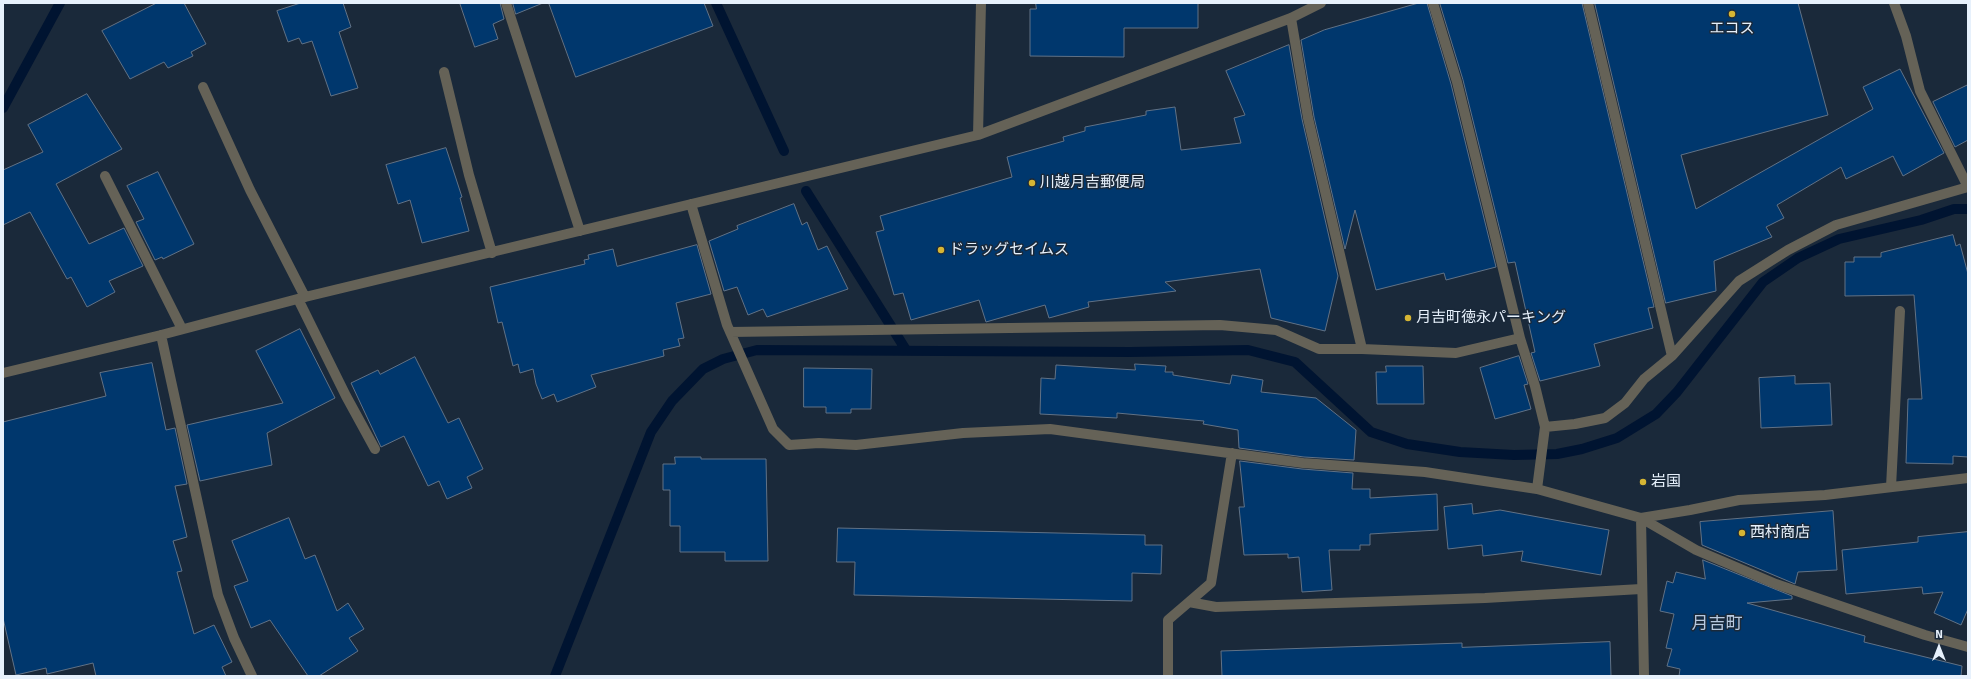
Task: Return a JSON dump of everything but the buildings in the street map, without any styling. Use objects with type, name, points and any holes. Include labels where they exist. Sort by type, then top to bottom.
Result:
[{"type":"street","points":[[506,3],[580,231]]},
{"type":"street","points":[[978,135],[981,3]]},
{"type":"street","points":[[3,373],[161,335],[301,298],[978,135],[1290,18],[1321,3]]},
{"type":"street","points":[[1433,3],[1457,82],[1520,338],[1535,386],[1545,427],[1537,489]]},
{"type":"street","points":[[1588,3],[1672,356]]},
{"type":"street","points":[[1545,427],[1575,424],[1605,418],[1625,403],[1644,379],[1672,356],[1739,281],[1788,250],[1836,225],[1968,187],[1920,91],[1906,36],[1894,3]]},
{"type":"street","points":[[1290,18],[1308,118],[1362,349]]},
{"type":"street","points":[[444,72],[469,175],[492,253]]},
{"type":"street","points":[[203,87],[346,396],[375,449]]},
{"type":"street","points":[[105,176],[182,329]]},
{"type":"street","points":[[690,204],[730,332],[773,429],[789,445],[819,443],[856,445],[963,433],[1050,429],[1303,463],[1425,472],[1537,489],[1641,518],[1696,550],[1776,584],[1925,635],[1968,647]]},
{"type":"street","points":[[1892,487],[1900,311]]},
{"type":"street","points":[[730,332],[917,328],[1004,329],[1220,325],[1276,330],[1319,349],[1362,349],[1456,354],[1520,338]]},
{"type":"street","points":[[161,335],[218,595],[234,638],[252,676]]},
{"type":"street","points":[[1168,676],[1168,620],[1211,583],[1232,453]]},
{"type":"street","points":[[1641,518],[1739,500],[1826,495],[1968,478]]},
{"type":"street","points":[[1641,518],[1641,589],[1644,676]]},
{"type":"street","points":[[1189,602],[1216,607],[1485,598],[1641,589]]},
{"type":"waterway","points":[[3,108],[60,3]]},
{"type":"waterway","points":[[716,3],[784,151]]},
{"type":"waterway","points":[[806,191],[906,350]]},
{"type":"waterway","points":[[555,676],[651,432],[672,401],[703,369],[723,359],[757,350],[1130,352],[1248,350],[1295,362],[1371,432],[1407,444],[1460,452],[1514,455],[1557,454],[1582,449],[1617,438],[1656,414],[1677,392],[1763,282],[1798,258],[1839,239],[1921,220],[1954,209],[1968,209]]},
{"type":"place","name":"エコス","points":[[1732,14]]},
{"type":"place","name":"川越月吉郵便局","points":[[1032,183]]},
{"type":"place","name":"ドラッグセイムス","points":[[941,250]]},
{"type":"place","name":"月吉町徳永パーキング","points":[[1408,318]]},
{"type":"place","name":"岩国","points":[[1643,482]]},
{"type":"place","name":"西村商店","points":[[1742,533]]},
{"type":"district","name":"月吉町","points":[[1717,625]]}]
